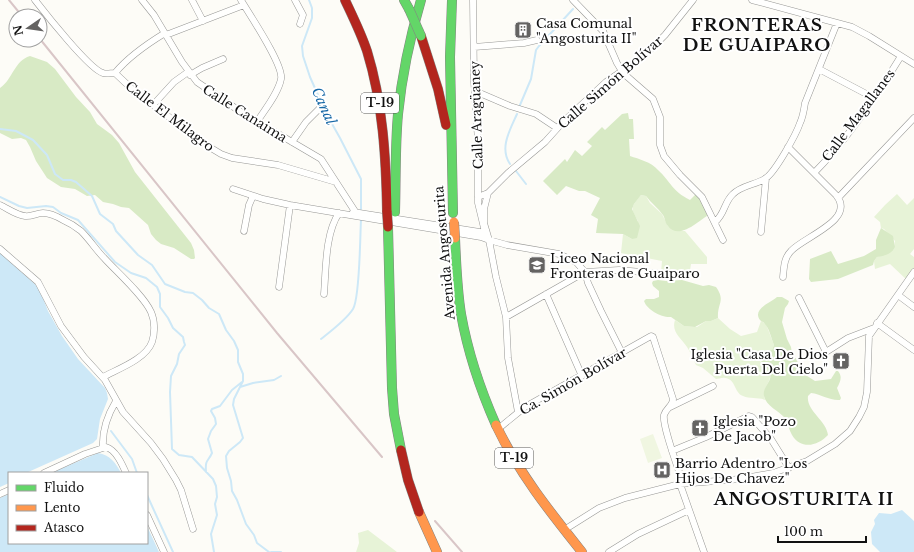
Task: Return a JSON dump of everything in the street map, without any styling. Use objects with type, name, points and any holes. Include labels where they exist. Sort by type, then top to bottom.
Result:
[{"type":"highway","name":"T-19","points":[[345,0],[357,24],[365,45],[380,101],[391,212]]},
{"type":"highway","name":"Avenida Angosturita","points":[[404,0],[421,36],[434,75],[444,114],[449,150],[459,298],[466,338],[484,396],[498,429],[518,465],[536,493],[582,552]]},
{"type":"highway","points":[[413,30],[418,0]]},
{"type":"highway","points":[[421,0],[405,66],[398,114],[391,212],[390,320],[395,420],[401,450],[408,480],[419,512],[437,552]]},
{"type":"highway","points":[[453,0],[451,15],[450,57],[454,218]]},
{"type":"street","name":"Calle El Milagro","points":[[35,0],[67,39],[97,70],[104,74],[115,73],[132,89],[206,145],[221,154],[232,158],[278,165],[336,182]]},
{"type":"street","name":"Calle Canaima","points":[[142,0],[154,15],[189,73],[202,86],[257,122],[321,159],[357,214]]},
{"type":"street","points":[[192,0],[203,21]]},
{"type":"street","points":[[295,0],[302,15],[300,24]]},
{"type":"street","name":"Calle Aragüaney","points":[[473,0],[475,91],[478,141],[478,197],[479,208],[485,231]]},
{"type":"street","points":[[572,0],[603,31],[622,71],[653,99],[660,117],[660,145],[664,156],[680,175],[703,198],[723,240]]},
{"type":"street","name":"Calle Simón Bolívar","points":[[488,193],[508,173],[545,142],[557,128],[606,82],[650,50],[665,35],[694,0]]},
{"type":"street","points":[[752,0],[852,27],[914,64]]},
{"type":"street","points":[[115,73],[122,64],[134,54],[166,34],[203,21],[242,3],[278,62],[282,74],[279,86],[257,122]]},
{"type":"street","points":[[714,222],[722,214],[735,192],[766,178],[788,146],[798,129],[805,103],[837,23]]},
{"type":"street","points":[[474,47],[524,43],[537,40]]},
{"type":"street","name":"Calle Magallanes","points":[[814,173],[842,143],[874,98],[901,56]]},
{"type":"street","points":[[153,105],[174,82],[189,73],[223,59]]},
{"type":"street","points":[[819,69],[874,98]]},
{"type":"street","points":[[475,91],[510,106],[536,114],[557,128]]},
{"type":"street","points":[[292,142],[306,122],[320,108]]},
{"type":"street","points":[[838,198],[914,118]]},
{"type":"street","points":[[783,277],[785,260],[790,251],[798,244],[829,226],[840,208],[838,198],[788,146]]},
{"type":"street","points":[[761,232],[764,214],[766,178]]},
{"type":"street","points":[[233,189],[253,196],[290,205],[485,231]]},
{"type":"street","points":[[478,197],[488,193]]},
{"type":"street","points":[[488,193],[484,209],[485,231],[489,240],[506,317],[508,358],[518,412]]},
{"type":"street","points":[[244,231],[249,205],[253,196]]},
{"type":"street","points":[[0,205],[20,215],[29,216],[43,213],[48,214],[75,226],[104,259],[127,282],[151,312],[154,333],[150,348],[140,357],[103,377]]},
{"type":"street","points":[[279,287],[290,205]]},
{"type":"street","points":[[324,294],[333,222],[342,213]]},
{"type":"street","points":[[357,214],[481,237],[565,256],[576,262],[585,272],[588,283],[601,312],[622,352]]},
{"type":"street","points":[[0,249],[38,282],[61,326],[84,357],[103,377],[122,412],[151,443],[181,490],[193,529]]},
{"type":"street","points":[[506,317],[585,272],[619,270],[675,275]]},
{"type":"street","points":[[564,530],[584,516],[607,504],[636,494],[681,484],[740,480],[762,475],[789,468],[814,458],[835,444],[850,431],[864,406],[868,392],[869,336],[914,272]]},
{"type":"street","points":[[546,294],[582,376]]},
{"type":"street","points":[[898,295],[914,307]]},
{"type":"street","points":[[799,298],[826,352],[848,338],[876,326]]},
{"type":"street","points":[[876,326],[914,350]]},
{"type":"street","name":"Ca. Simón Bolívar","points":[[498,429],[518,412],[651,336],[653,337],[657,346],[673,399],[670,407]]},
{"type":"street","points":[[704,552],[681,484],[664,420],[665,413],[670,407],[713,386]]},
{"type":"street","points":[[103,447],[104,426],[116,401]]},
{"type":"street","points":[[672,451],[706,437],[749,416],[752,417],[771,439],[789,468]]},
{"type":"street","points":[[46,472],[103,447],[109,448],[114,452],[125,472]]},
{"type":"street","points":[[609,552],[638,534],[689,510]]},
{"type":"street","points":[[148,517],[164,552]]},
{"type":"green space","points":[[30,56],[47,62],[55,69],[76,97],[90,112],[97,124],[112,135],[119,143],[135,172],[191,243],[194,250],[194,259],[191,259],[174,248],[161,244],[151,234],[148,225],[129,208],[103,202],[95,195],[87,196],[75,189],[61,187],[47,178],[36,161],[26,140],[21,138],[12,139],[0,133],[0,88],[8,80],[20,62]]},
{"type":"green space","points":[[628,113],[629,119],[633,119],[634,139],[629,139],[630,156],[645,161],[655,167],[675,190],[684,197],[690,200],[698,192],[711,213],[690,228],[678,231],[673,230],[667,225],[664,216],[659,210],[646,196],[641,195],[632,209],[640,226],[637,238],[632,239],[623,234],[596,233],[598,219],[591,215],[600,198],[585,191],[579,191],[566,186],[557,195],[543,181],[565,159],[567,162],[575,150],[582,156],[592,146],[587,142],[602,127],[605,130],[622,114]]},
{"type":"green space","points":[[897,194],[907,205],[914,198],[914,249],[910,254],[914,257],[914,272],[908,281],[890,264],[875,269],[874,261],[877,257],[894,249],[895,241],[884,229],[881,228],[880,222],[874,217]]},
{"type":"green space","points":[[641,195],[646,196],[650,203],[662,214],[668,226],[685,231],[707,257],[707,264],[691,264],[689,277],[661,273],[662,261],[621,253],[623,234],[632,239],[638,221],[633,208],[635,202]]},
{"type":"green space","points":[[881,228],[893,236],[895,247],[890,253],[877,257],[873,265],[838,279],[811,282],[809,279],[810,259],[831,251],[838,264],[864,256],[876,249],[876,240]]},
{"type":"green space","points":[[682,280],[703,286],[709,285],[716,287],[721,299],[718,318],[711,321],[706,321],[695,327],[684,326],[671,317],[655,313],[644,301],[646,299],[654,299],[659,297],[659,291],[653,286],[652,283],[653,281]]},
{"type":"green space","points":[[777,297],[782,297],[789,301],[785,308],[782,322],[792,354],[797,360],[799,368],[804,374],[815,381],[831,379],[836,371],[838,371],[841,377],[837,388],[841,398],[840,400],[811,393],[808,396],[810,406],[824,425],[828,435],[815,444],[810,445],[800,443],[796,440],[791,433],[785,418],[765,400],[764,393],[771,376],[769,370],[759,355],[761,352],[772,350],[774,345],[768,329],[760,320],[758,313],[760,309]]},
{"type":"green space","points":[[718,318],[730,329],[741,336],[757,332],[761,321],[766,324],[774,345],[772,350],[765,351],[760,361],[770,373],[764,395],[765,400],[743,396],[738,392],[729,379],[716,379],[703,368],[696,365],[688,349],[677,335],[674,328],[675,320],[684,326],[697,327],[706,321],[711,321]]},
{"type":"green space","points":[[653,434],[662,458],[648,463],[640,439]]},
{"type":"green space","points":[[368,530],[397,552],[356,552],[359,543],[358,533]]},
{"type":"water","points":[[0,253],[37,286],[48,311],[62,336],[78,359],[105,388],[108,399],[100,419],[97,439],[93,443],[28,472],[8,472],[8,483],[0,487]]},
{"type":"water","points":[[98,453],[112,460],[120,472],[53,472]]},
{"type":"water","points":[[8,494],[8,544],[148,544],[148,528],[159,552],[0,552],[0,498]]},
{"type":"water","points":[[902,510],[914,521],[914,552],[880,552],[872,544],[871,532],[875,524],[874,520],[879,513],[891,514]]},
{"type":"waterway","name":"Canal","points":[[309,0],[312,8],[312,18],[302,46],[303,56],[310,77],[327,115],[361,179],[361,209]]},
{"type":"waterway","points":[[520,105],[531,79],[536,50],[573,9]]},
{"type":"waterway","points":[[510,164],[505,152],[507,139],[517,114]]},
{"type":"waterway","points":[[0,129],[16,131],[33,140],[47,155],[55,174],[63,180],[71,180],[76,182],[92,196],[100,214],[113,224],[116,231],[138,255],[152,265],[165,284],[185,292],[193,293],[209,308],[219,314],[226,330],[234,341],[238,350],[238,362],[243,374],[243,381],[234,399],[233,405],[243,438],[229,451],[226,456],[227,468],[232,491],[246,524],[254,535],[257,543],[269,552]]},
{"type":"waterway","points":[[516,171],[526,184]]},
{"type":"waterway","points":[[0,197],[27,208],[46,206],[53,207],[61,213],[78,220],[115,262],[131,273],[146,278],[157,287],[160,294],[160,307],[173,328],[183,337],[185,345],[179,354],[177,364],[171,376],[170,392],[172,449],[179,455],[192,457],[213,479],[216,486],[217,497],[215,504],[217,515],[211,534],[214,552]]},
{"type":"waterway","points":[[321,339],[338,325],[353,309],[357,293],[361,220]]},
{"type":"waterway","points":[[240,387],[253,383],[274,380],[281,376]]},
{"type":"waterway","points":[[206,472],[206,463],[212,453],[208,439],[216,424],[215,418],[211,411],[212,409],[220,406],[232,390],[242,382]]},
{"type":"waterway","points":[[111,431],[132,459],[137,472]]},
{"type":"waterway","points":[[148,497],[173,552]]},
{"type":"waterway","points":[[271,552],[281,552]]},
{"type":"railway","points":[[9,0],[16,8]]},
{"type":"railway","points":[[47,48],[277,333],[382,457]]},
{"type":"railway","points":[[435,521],[462,552]]},
{"type":"traffic: fast","points":[[404,0],[409,9]]},
{"type":"traffic: fast","points":[[395,212],[396,139],[398,114],[407,56],[421,0]]},
{"type":"traffic: fast","points":[[452,0],[450,57],[453,213]]},
{"type":"traffic: fast","points":[[409,9],[421,36]]},
{"type":"traffic: fast","points":[[388,227],[392,388],[394,414],[401,450]]},
{"type":"traffic: fast","points":[[455,238],[456,266],[461,314],[467,343],[475,371],[496,425]]},
{"type":"traffic: slow","points":[[454,222],[455,238]]},
{"type":"traffic: slow","points":[[496,425],[524,475],[582,552]]},
{"type":"traffic: slow","points":[[419,512],[437,552]]},
{"type":"traffic: jam","points":[[345,0],[360,31],[377,90],[383,131],[387,212]]},
{"type":"traffic: jam","points":[[421,36],[438,89],[446,125]]},
{"type":"traffic: jam","points":[[387,212],[388,227]]},
{"type":"traffic: jam","points":[[401,450],[408,480],[419,512]]},
{"type":"place","name":"Casa Comunal \"Angosturita II\"","points":[[523,30]]},
{"type":"place","name":"Liceo Nacional Fronteras de Guaiparo","points":[[537,265]]},
{"type":"place","name":"Iglesia \"Casa De Dios Puerta Del Cielo\"","points":[[841,361]]},
{"type":"place","name":"Iglesia \"Pozo De Jacob\"","points":[[700,428]]},
{"type":"place","name":"Barrio Adentro \"Los Hijos De Chavez\"","points":[[662,470]]},
{"type":"district","name":"FRONTERAS DE GUAIPARO","points":[[757,35]]},
{"type":"district","name":"ANGOSTURITA II","points":[[804,499]]}]
